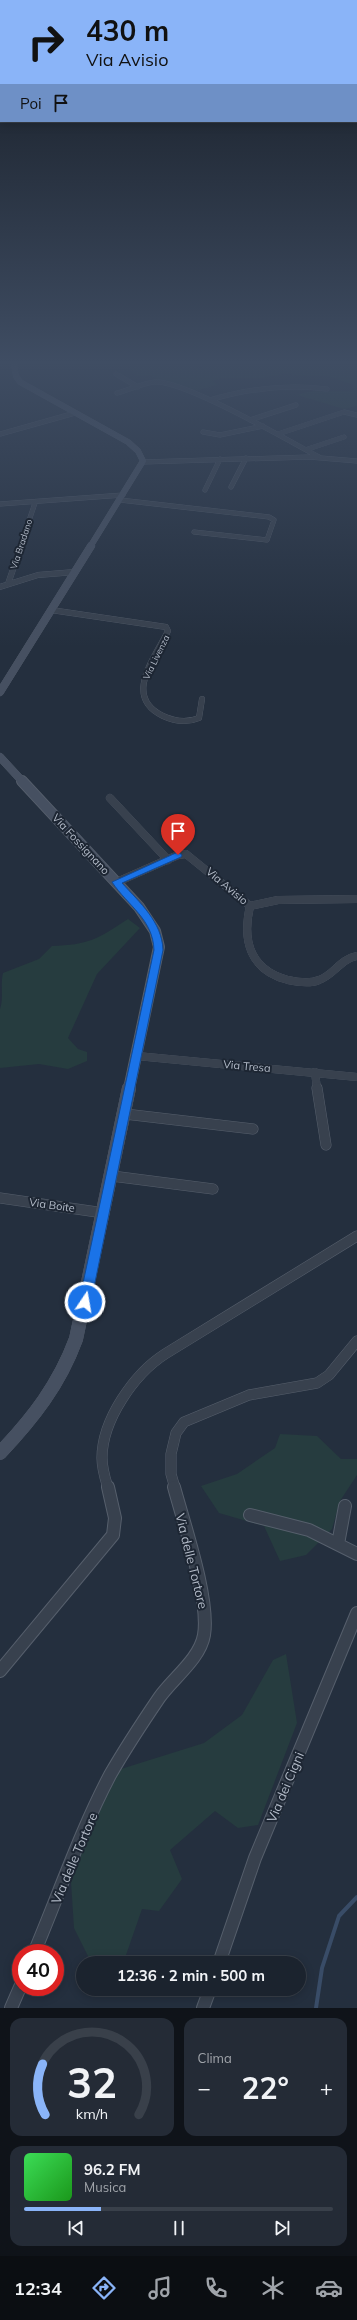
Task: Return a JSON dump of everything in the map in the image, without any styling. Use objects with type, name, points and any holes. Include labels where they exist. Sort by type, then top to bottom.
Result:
[{"type":"street","points":[[0,692],[122,498],[143,462],[142,459]]},
{"type":"street","points":[[205,490],[220,459]]},
{"type":"street","points":[[143,462],[228,459]]},
{"type":"street","points":[[231,487],[246,459]]},
{"type":"street","points":[[335,459],[357,461]]},
{"type":"street","points":[[0,504],[122,498],[269,517],[274,520],[267,540],[194,532]]},
{"type":"street","name":"Via Bradano","points":[[8,584],[35,503]]},
{"type":"street","points":[[0,587],[38,575],[75,572]]},
{"type":"street","name":"Via Livenza","points":[[51,610],[166,626],[168,631],[143,686],[144,698],[149,706],[162,715],[173,719],[187,721],[199,718],[202,699]]},
{"type":"street","name":"Via Fossignano","points":[[0,757],[145,914],[156,931],[158,941],[157,962],[82,1317],[66,1366],[44,1405],[0,1453]]},
{"type":"street","points":[[110,798],[168,860]]},
{"type":"street","name":"Via Avisio","points":[[116,882],[180,854],[188,855],[250,906]]},
{"type":"street","name":"Via Avisio","points":[[250,906],[278,900],[357,899]]},
{"type":"street","name":"Via Avisio","points":[[250,906],[245,925],[246,938],[255,961],[262,969],[272,975],[296,982],[320,980],[332,973],[346,958],[357,956]]},
{"type":"street","name":"Via Tresa","points":[[137,1056],[357,1077]]},
{"type":"street","points":[[314,1072],[326,1145]]},
{"type":"street","points":[[125,1114],[253,1129]]},
{"type":"street","points":[[112,1176],[213,1189]]},
{"type":"street","name":"Via Boite","points":[[0,1198],[104,1213]]},
{"type":"street","points":[[0,1671],[113,1535],[115,1515],[102,1467],[101,1452],[105,1437],[122,1401],[137,1377],[165,1354],[357,1236]]},
{"type":"street","name":"Via delle Tortore","points":[[38,1944],[90,1817],[111,1774],[160,1697],[192,1659],[204,1636],[205,1618],[201,1592],[171,1474],[171,1455],[178,1429],[186,1421],[249,1395],[298,1388],[317,1383],[331,1372],[357,1341]]},
{"type":"street","points":[[338,1544],[345,1506]]},
{"type":"street","points":[[250,1515],[303,1528],[357,1554]]},
{"type":"street","name":"Via dei Cigni","points":[[221,1956],[255,1858],[357,1613]]},
{"type":"street","points":[[11,2008],[16,1996]]},
{"type":"street","points":[[203,2008],[207,1996]]},
{"type":"green space","points":[[128,919],[140,928],[97,974],[68,1038],[78,1049],[87,1052],[87,1061],[68,1069],[39,1064],[0,1068],[0,1009],[2,1000],[3,973],[39,959],[52,946],[75,944],[92,940],[109,932]]},
{"type":"green space","points":[[280,1434],[317,1436],[341,1459],[357,1459],[357,1475],[340,1501],[332,1529],[306,1555],[280,1561],[264,1526],[219,1513],[201,1486],[237,1474],[275,1448]]},
{"type":"green space","points":[[286,1654],[297,1723],[258,1825],[238,1828],[215,1811],[170,1850],[182,1879],[159,1911],[142,1909],[126,1955],[88,1956],[74,1928],[71,1882],[109,1783],[121,1769],[204,1743],[242,1715],[273,1660]]},
{"type":"waterway","points":[[316,2008],[322,1968],[339,1916],[357,1897]]},
{"type":"route","points":[[85,1302],[157,962],[159,944],[157,933],[153,925],[116,882],[178,855]]}]
